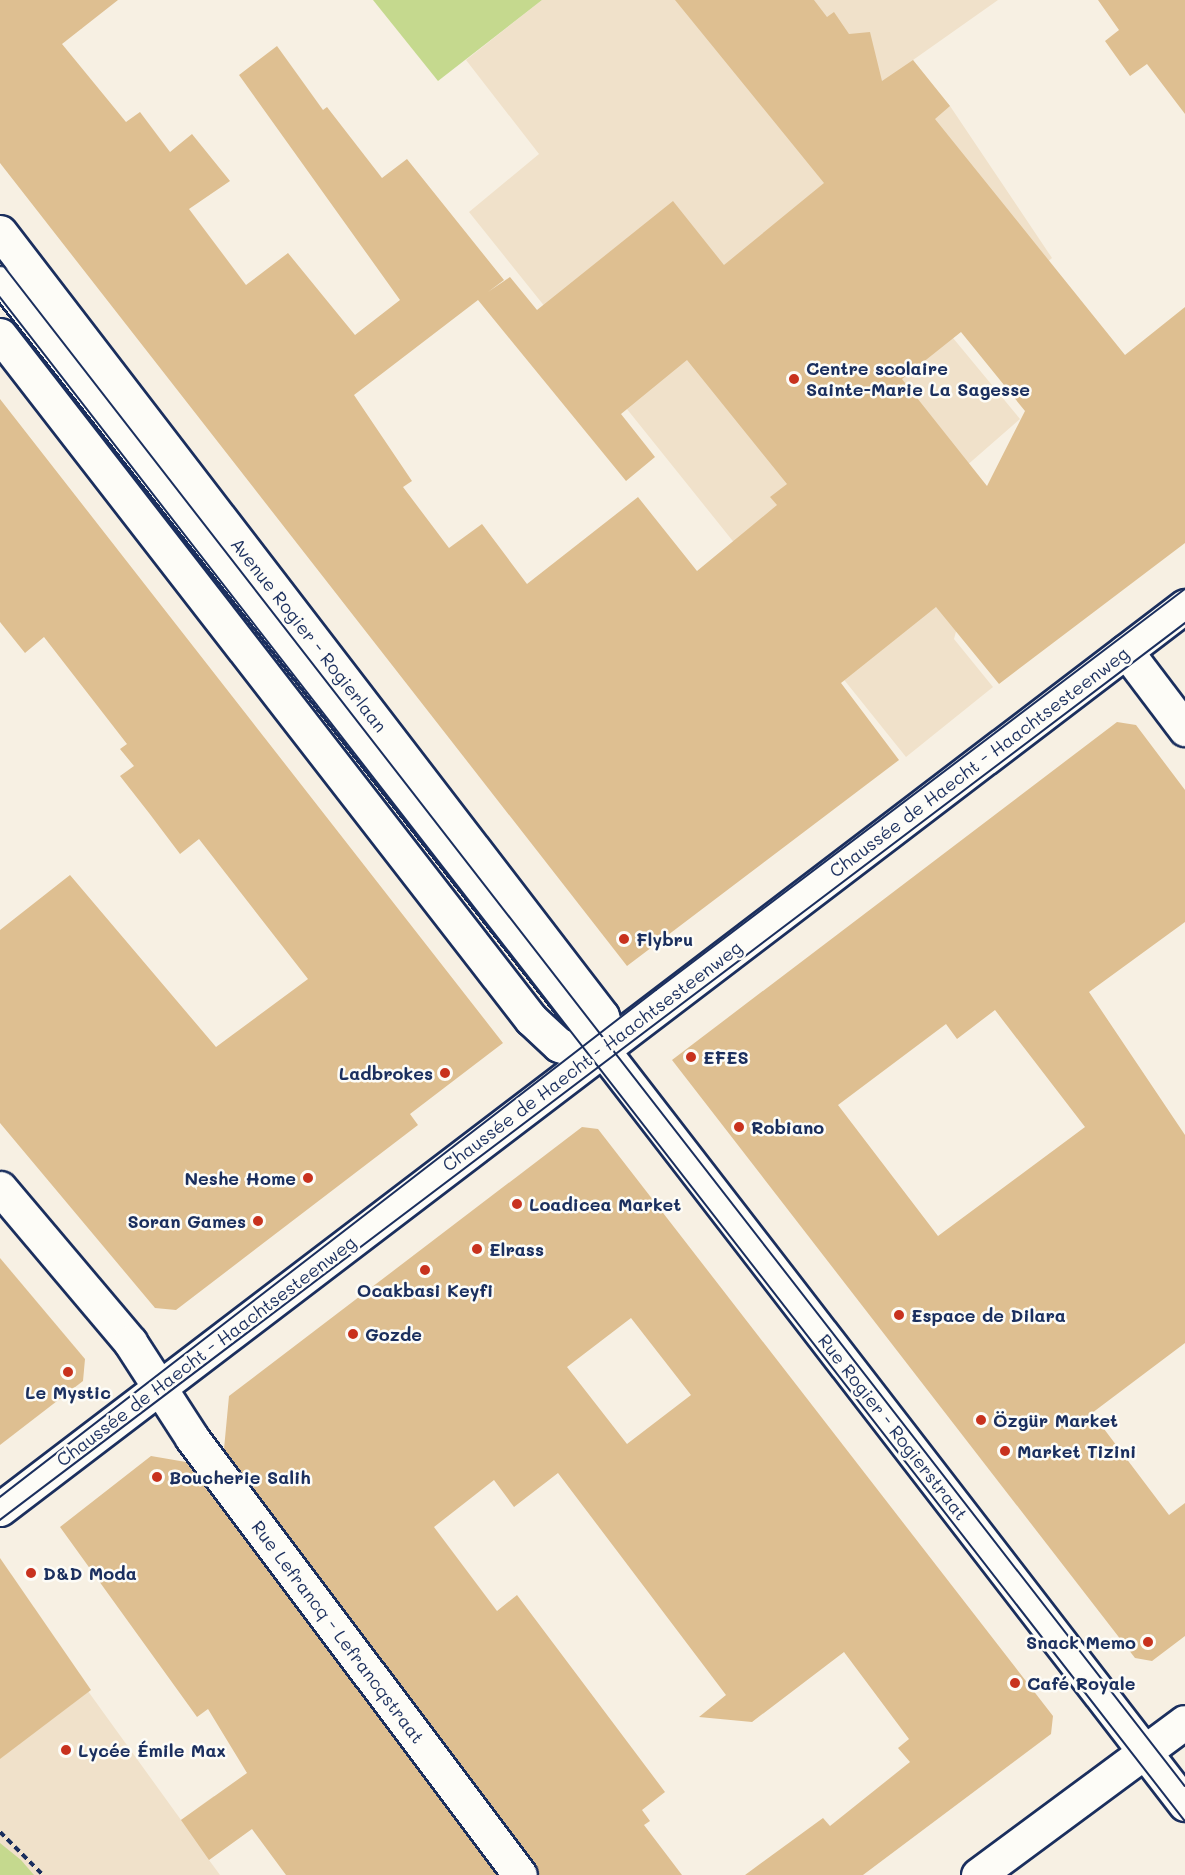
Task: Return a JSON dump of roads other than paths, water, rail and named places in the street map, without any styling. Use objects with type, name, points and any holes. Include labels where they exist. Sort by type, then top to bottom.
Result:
[{"type":"street","name":"Avenue Rogier - Rogierlaan","points":[[0,232],[602,1016],[602,1049]]},
{"type":"street","points":[[0,335],[531,1019],[559,1045],[602,1049]]},
{"type":"street","name":"Chaussée de Haecht - Haachtsesteenweg","points":[[0,1509],[1185,606]]},
{"type":"street","points":[[1126,651],[1185,729]]},
{"type":"street","name":"Rue Rogier - Rogierstraat","points":[[602,1049],[1185,1804]]},
{"type":"street","name":"Rue Lefrancq - Lefrancqstraat","points":[[0,1188],[130,1342],[200,1447],[520,1875]]},
{"type":"street","points":[[978,1875],[1185,1722]]},
{"type":"lane","name":"Avenue Rogier - Rogierlaan","points":[[0,279],[602,1049]]},
{"type":"tram line","points":[[0,261],[1185,1786]]},
{"type":"tram line","points":[[0,297],[1185,1821]]},
{"type":"tram line","points":[[0,1497],[656,990],[1185,589]]},
{"type":"tram line","points":[[0,1520],[1185,623]]},
{"type":"place","name":"Centre scolaire Sainte-Marie La Sagesse","points":[[794,379]]},
{"type":"place","name":"Flybru","points":[[624,939]]},
{"type":"place","name":"EFES","points":[[691,1057]]},
{"type":"place","name":"Ladbrokes","points":[[445,1073]]},
{"type":"place","name":"Robiano","points":[[739,1127]]},
{"type":"place","name":"Neshe Home","points":[[308,1178]]},
{"type":"place","name":"Loadicea Market","points":[[517,1204]]},
{"type":"place","name":"Soran Games","points":[[258,1221]]},
{"type":"place","name":"Elrass","points":[[477,1249]]},
{"type":"place","name":"Ocakbasi Keyfi","points":[[425,1270]]},
{"type":"place","name":"Espace de Dilara","points":[[899,1315]]},
{"type":"place","name":"Gozde","points":[[353,1334]]},
{"type":"place","name":"Le Mystic","points":[[68,1372]]},
{"type":"place","name":"Özgür Market","points":[[981,1420]]},
{"type":"place","name":"Market Tizini","points":[[1005,1451]]},
{"type":"place","name":"Boucherie Salih","points":[[157,1477]]},
{"type":"place","name":"D&D Moda","points":[[31,1573]]},
{"type":"place","name":"Snack Memo","points":[[1148,1642]]},
{"type":"place","name":"Café Royale","points":[[1015,1683]]},
{"type":"place","name":"Lycée Émile Max","points":[[66,1750]]}]
